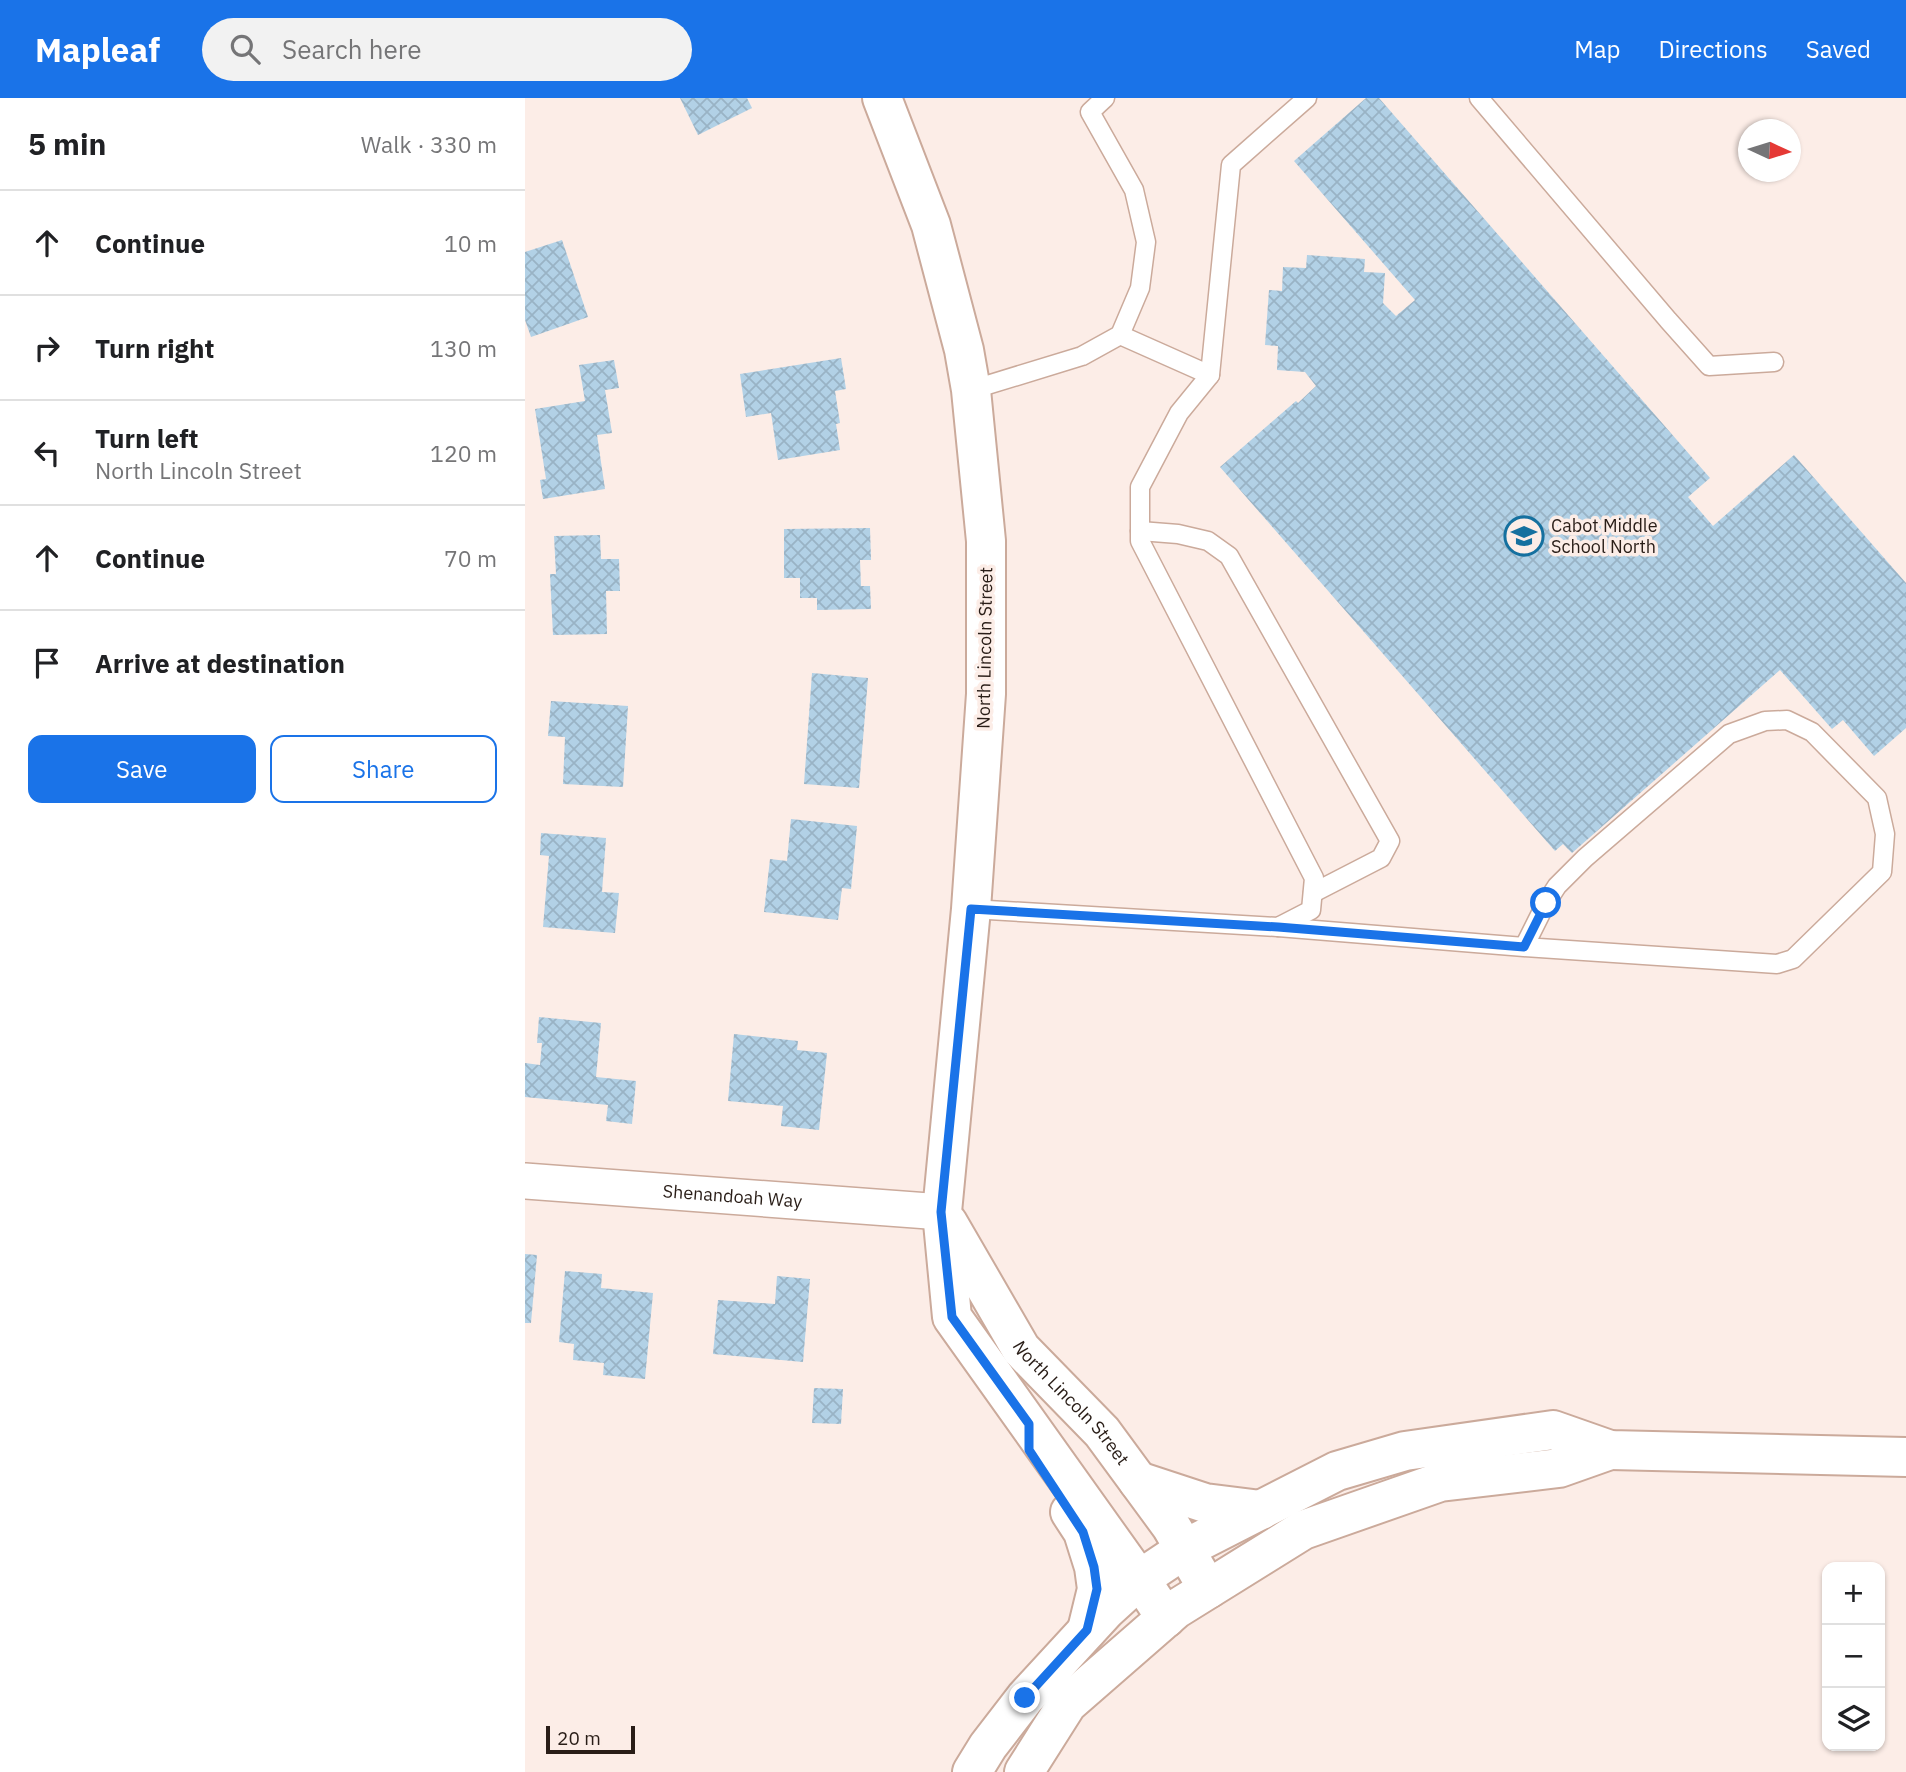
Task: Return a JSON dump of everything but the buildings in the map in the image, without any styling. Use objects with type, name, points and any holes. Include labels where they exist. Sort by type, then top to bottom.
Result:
[{"type":"street","name":"North Lincoln Street","points":[[882,98],[931,225],[964,350],[971,390],[986,541],[986,694],[971,909],[941,1212],[952,1317],[1166,1618]]},
{"type":"street","name":"Shenandoah Way","points":[[525,1181],[941,1212]]},
{"type":"street","name":"North Lincoln Street","points":[[941,1212],[1021,1349],[1102,1432],[1171,1525],[1208,1589]]},
{"type":"street","points":[[1029,1424],[1029,1450],[1083,1532],[1094,1567],[1097,1589],[1087,1630]]},
{"type":"street","points":[[972,1772],[988,1746],[1025,1698],[1087,1630],[1140,1578],[1184,1550],[1337,1471],[1405,1451],[1553,1430],[1610,1450],[1906,1457]]},
{"type":"street","points":[[1024,1772],[1067,1704],[1176,1609],[1303,1530],[1440,1482],[1559,1468],[1610,1450]]},
{"type":"street","points":[[1139,1481],[1205,1503],[1261,1510]]},
{"type":"lane","points":[[971,390],[1082,356],[1120,335],[1140,288],[1146,242],[1134,190],[1090,112],[1105,98]]},
{"type":"lane","points":[[1278,927],[1311,910],[1314,878],[1140,541],[1139,487],[1179,413],[1210,374],[1231,165],[1307,98]]},
{"type":"lane","points":[[1479,98],[1709,366],[1774,362]]},
{"type":"lane","points":[[1120,335],[1210,374]]},
{"type":"lane","points":[[1140,531],[1178,534],[1208,541],[1229,556],[1390,841],[1381,858],[1313,893]]},
{"type":"lane","points":[[971,909],[1278,927],[1524,947],[1777,964],[1793,959],[1882,872],[1885,834],[1877,798],[1812,732],[1787,720],[1765,721],[1728,734],[1585,858],[1557,886],[1524,947]]},
{"type":"place","name":"Cabot Middle School North","points":[[1524,536]]},
{"type":"route","points":[[1025,1698],[1087,1630],[1097,1589],[1094,1567],[1083,1532],[1029,1450],[1029,1424],[952,1317],[941,1212],[971,909],[1278,927],[1524,947],[1546,903]]}]
